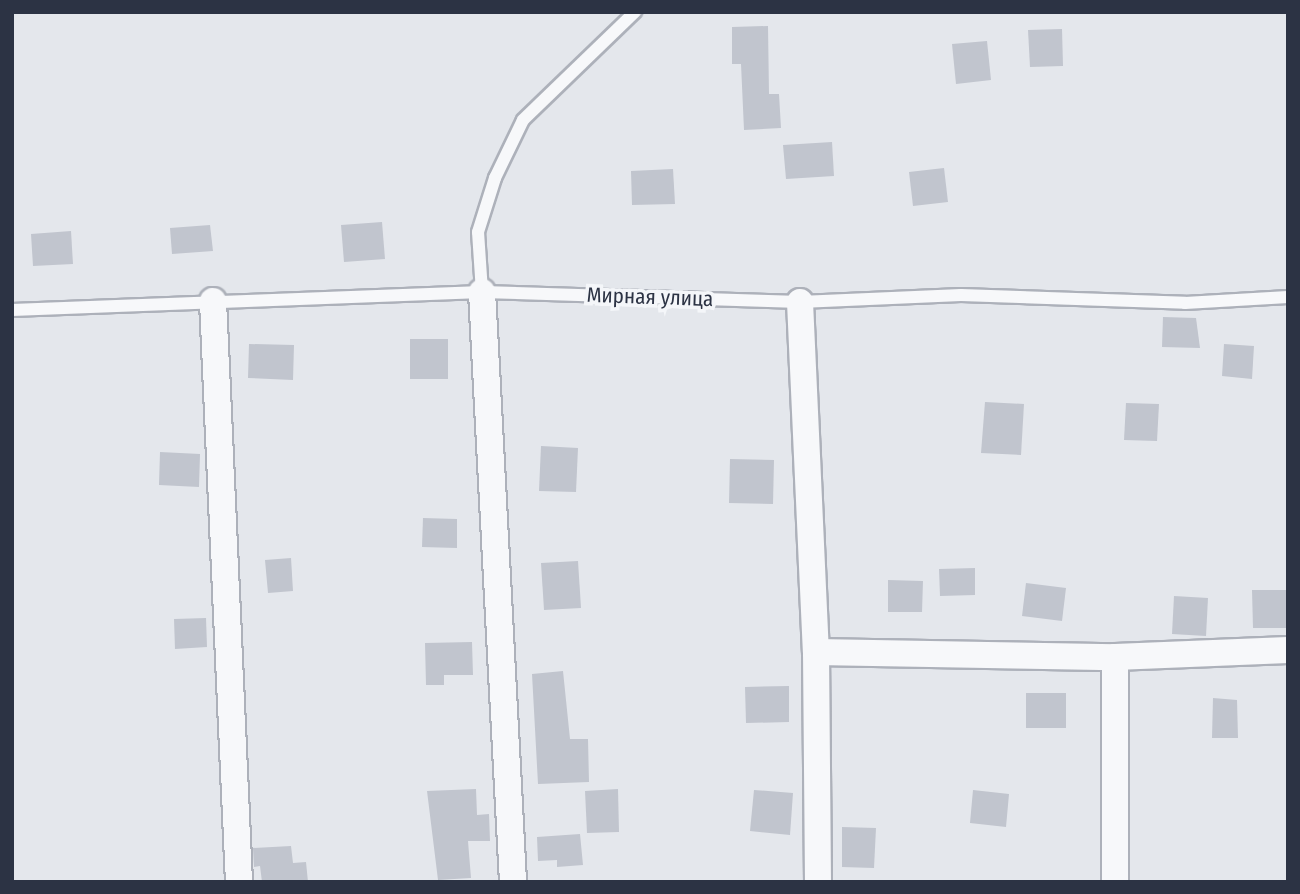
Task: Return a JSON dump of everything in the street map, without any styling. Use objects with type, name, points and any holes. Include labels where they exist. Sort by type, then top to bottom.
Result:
[{"type":"street","points":[[482,292],[513,882]]},
{"type":"street","points":[[213,301],[239,882]]},
{"type":"street","points":[[800,302],[816,652],[818,882]]},
{"type":"street","points":[[816,652],[1115,657],[1288,650]]},
{"type":"street","points":[[1115,657],[1115,882]]},
{"type":"lane","points":[[482,292],[478,232],[495,178],[523,120],[635,12]]},
{"type":"lane","name":"Мирная улица","points":[[12,310],[482,292],[800,302],[961,295],[1185,303],[1288,297]]},
{"type":"building","points":[[768,26],[769,94],[779,94],[781,128],[744,130],[741,64],[732,64],[732,27]]},
{"type":"building","points":[[1062,29],[1063,66],[1030,67],[1028,30]]},
{"type":"building","points":[[987,41],[991,80],[956,84],[952,44]]},
{"type":"building","points":[[832,142],[834,176],[786,179],[783,145]]},
{"type":"building","points":[[944,168],[948,202],[913,206],[909,172]]},
{"type":"building","points":[[673,169],[675,204],[632,205],[631,171]]},
{"type":"building","points":[[382,222],[385,259],[344,262],[341,225]]},
{"type":"building","points":[[210,225],[213,251],[172,254],[170,228]]},
{"type":"building","points":[[71,231],[73,264],[33,266],[31,234]]},
{"type":"building","points":[[1163,317],[1196,318],[1200,348],[1162,347]]},
{"type":"building","points":[[410,339],[448,339],[448,379],[410,379]]},
{"type":"building","points":[[249,344],[294,345],[293,380],[248,378]]},
{"type":"building","points":[[1224,344],[1254,346],[1252,379],[1222,376]]},
{"type":"building","points":[[985,402],[1024,404],[1021,455],[981,453]]},
{"type":"building","points":[[1126,403],[1159,404],[1157,441],[1124,440]]},
{"type":"building","points":[[541,446],[578,448],[576,492],[539,491]]},
{"type":"building","points":[[160,452],[200,454],[199,487],[159,485]]},
{"type":"building","points":[[730,459],[774,460],[773,504],[729,503]]},
{"type":"building","points":[[423,518],[457,519],[457,548],[422,547]]},
{"type":"building","points":[[291,558],[293,591],[268,593],[265,560]]},
{"type":"building","points":[[578,561],[581,608],[544,610],[541,563]]},
{"type":"building","points":[[975,568],[975,595],[940,596],[939,569]]},
{"type":"building","points":[[888,580],[923,581],[922,612],[888,612]]},
{"type":"building","points":[[1026,583],[1066,588],[1062,621],[1022,616]]},
{"type":"building","points":[[1252,590],[1288,590],[1288,628],[1253,628]]},
{"type":"building","points":[[1174,596],[1208,598],[1206,636],[1172,634]]},
{"type":"building","points":[[206,618],[207,647],[175,649],[174,619]]},
{"type":"building","points":[[472,642],[473,675],[444,675],[444,685],[426,685],[425,643]]},
{"type":"building","points":[[563,671],[570,739],[588,739],[589,782],[538,784],[532,674]]},
{"type":"building","points":[[789,686],[789,722],[746,723],[745,687]]},
{"type":"building","points":[[1026,693],[1066,693],[1066,728],[1026,728]]},
{"type":"building","points":[[1213,698],[1237,700],[1238,738],[1212,738]]},
{"type":"building","points":[[476,789],[477,815],[489,814],[490,841],[468,841],[471,878],[438,880],[427,791]]},
{"type":"building","points":[[618,789],[619,832],[587,833],[585,791]]},
{"type":"building","points":[[754,790],[793,793],[790,835],[750,831]]},
{"type":"building","points":[[973,790],[1009,794],[1006,827],[970,823]]},
{"type":"building","points":[[842,827],[876,828],[874,868],[842,867]]},
{"type":"building","points":[[580,834],[583,865],[557,867],[557,860],[538,861],[537,837]]},
{"type":"building","points":[[291,846],[293,863],[306,862],[308,882],[262,882],[260,866],[254,867],[253,848]]}]
